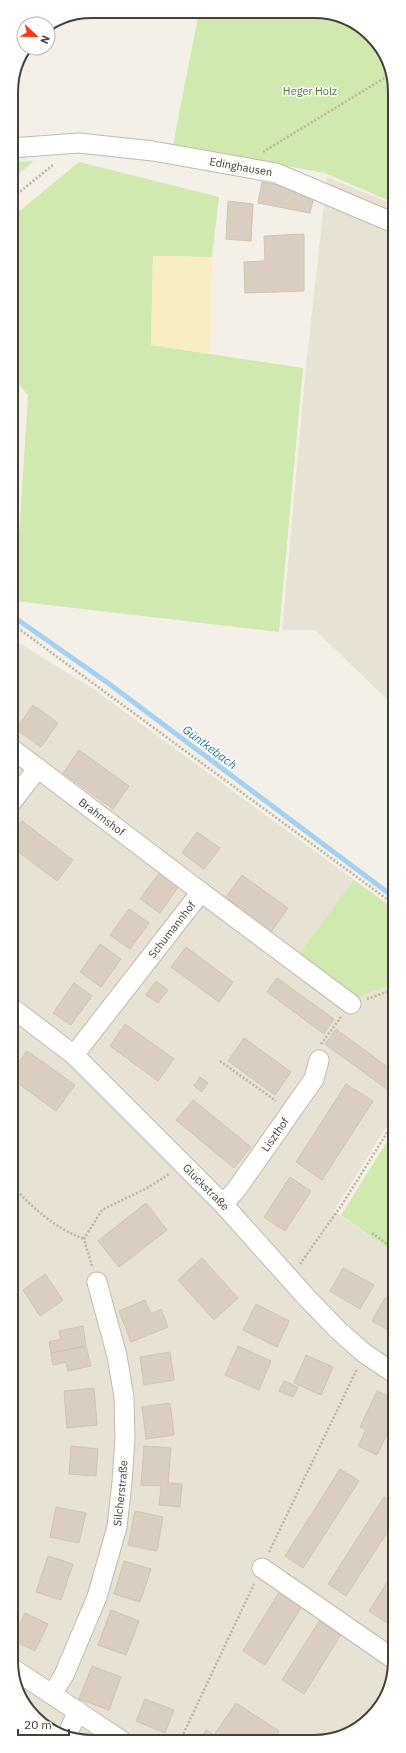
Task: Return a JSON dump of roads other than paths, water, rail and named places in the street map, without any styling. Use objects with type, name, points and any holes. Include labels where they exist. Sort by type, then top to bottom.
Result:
[{"type":"street","name":"Edinghausen","points":[[18,147],[79,143],[153,151],[276,173],[388,220]]},
{"type":"street","name":"Brahmshof","points":[[18,753],[201,892]]},
{"type":"street","points":[[18,794],[38,768]]},
{"type":"street","name":"Schumannhof","points":[[74,1055],[201,892],[351,1004]]},
{"type":"street","name":"Gluckstraße","points":[[18,1012],[74,1055],[223,1204],[338,1330],[364,1353],[388,1369]]},
{"type":"street","name":"Liszthof","points":[[223,1204],[236,1190],[314,1079],[319,1060]]},
{"type":"street","name":"Silcherstraße","points":[[52,1694],[64,1675],[97,1597],[117,1527],[122,1482],[125,1439],[124,1397],[117,1356],[97,1282]]},
{"type":"street","points":[[262,1568],[388,1655]]},
{"type":"street","points":[[19,1673],[113,1735]]},
{"type":"street","points":[[69,1731],[78,1711]]},
{"type":"waterway","name":"Güntkebach","points":[[18,620],[108,683],[388,893]]},
{"type":"park label","name":"Heger Holz","points":[[310,91]]}]
